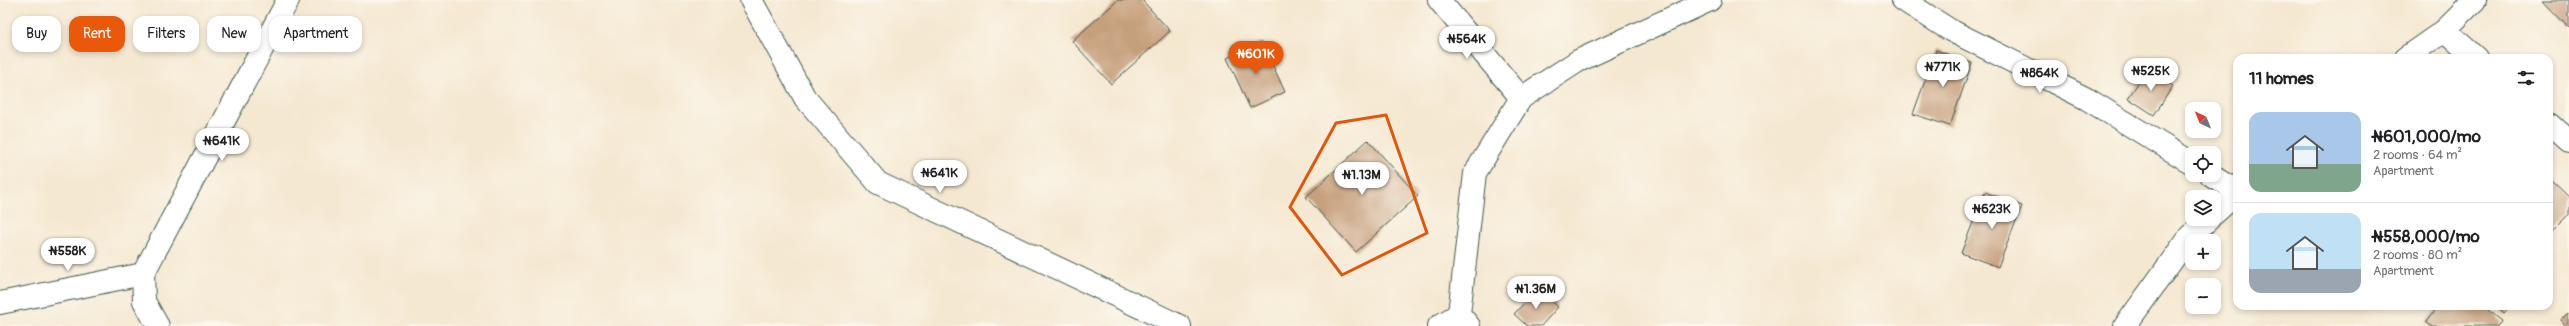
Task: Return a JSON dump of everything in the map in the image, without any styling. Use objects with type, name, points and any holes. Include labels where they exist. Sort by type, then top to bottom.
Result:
[{"type":"street","points":[[158,326],[144,302],[143,274],[288,0]]},
{"type":"street","points":[[751,0],[805,98],[878,183],[1180,326]]},
{"type":"street","points":[[1439,0],[1521,98]]},
{"type":"street","points":[[1438,326],[1464,320],[1475,173],[1521,98],[1578,60],[1710,0]]},
{"type":"street","points":[[1903,0],[1950,30],[2087,99],[2185,159]]},
{"type":"street","points":[[2411,54],[2445,30],[2475,0]]},
{"type":"street","points":[[2445,30],[2472,54]]},
{"type":"street","points":[[2553,128],[2569,142]]},
{"type":"street","points":[[2221,182],[2233,189]]},
{"type":"street","points":[[2221,207],[2233,196]]},
{"type":"street","points":[[2125,326],[2189,237],[2201,226]]},
{"type":"street","points":[[0,303],[143,274]]},
{"type":"highlighted area","points":[[1386,115],[1427,233],[1342,275],[1290,207],[1336,123]]},
{"type":"building","points":[[1118,0],[1142,0],[1170,31],[1111,84],[1072,41]]},
{"type":"building","points":[[2543,0],[2569,0],[2569,27]]},
{"type":"building","points":[[1262,42],[1285,92],[1250,108],[1227,58]]},
{"type":"building","points":[[1936,50],[1972,63],[1950,126],[1913,114]]},
{"type":"building","points":[[2147,70],[2173,86],[2154,115],[2128,98]]},
{"type":"building","points":[[1368,140],[1418,196],[1356,252],[1306,197]]},
{"type":"building","points":[[2553,183],[2569,198],[2569,214],[2553,230]]},
{"type":"building","points":[[1985,192],[2022,206],[1998,267],[1961,253]]},
{"type":"building","points":[[1538,288],[1558,307],[1541,326],[1527,326],[1514,314]]},
{"type":"building","points":[[2435,310],[2488,310],[2502,321],[2497,326],[2431,326],[2426,322]]},
{"type":"building","points":[[2500,310],[2508,310],[2504,314]]},
{"type":"building","points":[[2569,312],[2569,326],[2566,326],[2561,320]]}]
